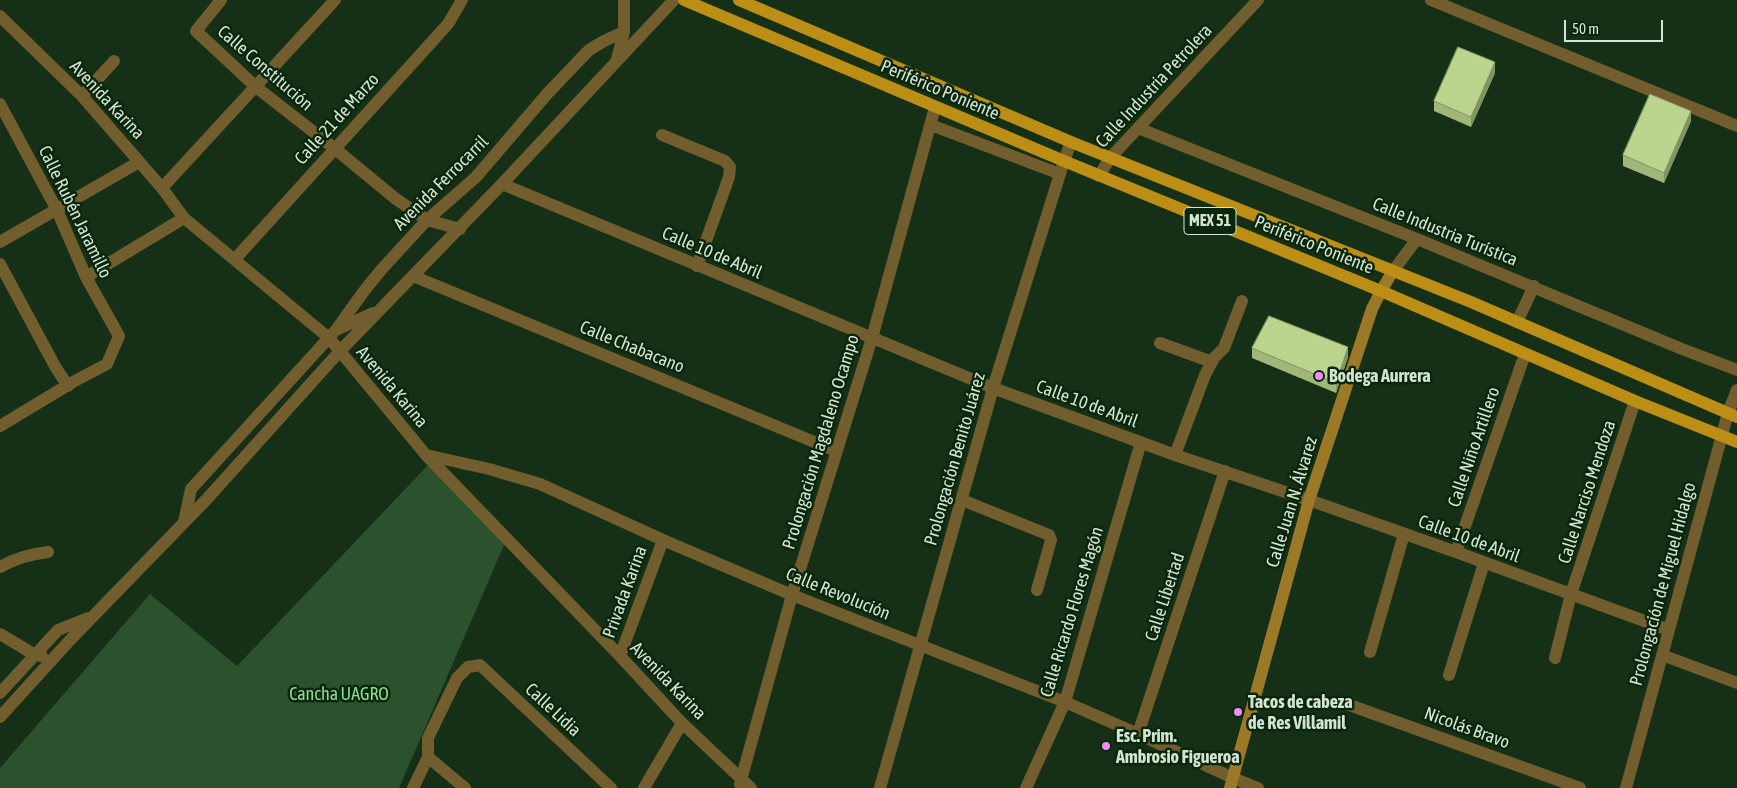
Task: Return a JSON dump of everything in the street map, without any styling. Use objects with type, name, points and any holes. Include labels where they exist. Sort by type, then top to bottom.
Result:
[{"type":"main road","name":"Periférico Poniente","points":[[684,0],[1099,176],[1381,291],[1635,401],[1737,442]]},
{"type":"main road","name":"Periférico Poniente","points":[[739,0],[1071,142],[1517,322],[1732,415]]},
{"type":"main road","name":"Calle Juan N. Álvarez","points":[[1231,783],[1310,500],[1372,309],[1393,271]]},
{"type":"street","name":"Calle Constitución","points":[[222,0],[196,30],[256,87],[396,199],[427,220],[460,229]]},
{"type":"street","points":[[162,188],[335,0]]},
{"type":"street","name":"Calle 21 de Marzo","points":[[235,259],[448,24],[462,0]]},
{"type":"street","points":[[616,62],[624,32],[624,0]]},
{"type":"street","points":[[0,717],[93,616],[184,522],[340,351],[460,229],[674,0]]},
{"type":"street","name":"Calle Industria Petrolera","points":[[1099,176],[1110,158],[1258,0]]},
{"type":"street","points":[[1431,0],[1737,126]]},
{"type":"street","name":"Avenida Karina","points":[[0,16],[82,96],[162,188],[184,218],[332,334],[340,351],[426,455],[743,785]]},
{"type":"street","name":"Avenida Ferrocarril","points":[[184,522],[190,490],[332,334],[364,291],[427,220],[476,177],[547,94],[589,50],[624,32]]},
{"type":"street","points":[[82,96],[114,61]]},
{"type":"street","name":"Calle Rubén Jaramillo","points":[[0,104],[57,210],[86,277],[118,336],[107,364],[68,386]]},
{"type":"street","name":"Prolongación Magdaleno Ocampo","points":[[743,785],[792,595],[872,338],[935,107]]},
{"type":"street","points":[[930,125],[1060,174]]},
{"type":"street","name":"Calle Industria Turística","points":[[1138,128],[1534,286],[1682,349],[1737,370]]},
{"type":"street","points":[[662,135],[725,160],[730,167],[729,177],[697,266]]},
{"type":"street","name":"Prolongación Benito Juárez","points":[[880,788],[993,388],[1071,142]]},
{"type":"street","points":[[0,242],[139,162]]},
{"type":"street","name":"Calle 10 de Abril","points":[[502,184],[993,388],[1175,455],[1310,500],[1670,630]]},
{"type":"street","points":[[86,277],[184,218]]},
{"type":"street","name":"Calle Juan N. Álvarez","points":[[1393,271],[1417,239]]},
{"type":"street","points":[[0,264],[56,368],[68,386],[0,426]]},
{"type":"street","name":"Calle Chabacano","points":[[413,276],[836,451]]},
{"type":"street","points":[[1517,322],[1534,286]]},
{"type":"street","points":[[1175,455],[1205,375],[1212,362],[1224,348],[1242,301]]},
{"type":"street","points":[[332,334],[382,308]]},
{"type":"street","points":[[1160,343],[1212,362]]},
{"type":"street","name":"Calle Niño Artillero","points":[[1456,552],[1524,354]]},
{"type":"street","name":"Prolongación de Miguel Hidalgo","points":[[1626,788],[1722,435],[1732,415],[1737,390]]},
{"type":"street","name":"Calle Narciso Mendoza","points":[[1555,658],[1571,594],[1635,401]]},
{"type":"street","name":"Calle Ricardo Flores Magón","points":[[1026,788],[1065,702],[1141,442]]},
{"type":"street","name":"Calle Revolución","points":[[426,455],[489,469],[540,484],[663,540],[792,595],[1065,702],[1138,734],[1231,783],[1258,788]]},
{"type":"street","name":"Calle Libertad","points":[[1138,734],[1225,471]]},
{"type":"street","points":[[962,500],[1049,535],[1051,540],[1037,590]]},
{"type":"street","points":[[1370,652],[1404,534]]},
{"type":"street","name":"Privada Karina","points":[[620,656],[663,540]]},
{"type":"street","points":[[0,567],[16,558],[48,552]]},
{"type":"street","points":[[1449,675],[1484,563]]},
{"type":"street","points":[[0,693],[58,630],[93,616]]},
{"type":"street","points":[[0,634],[35,654],[53,660]]},
{"type":"street","points":[[1662,654],[1737,683]]},
{"type":"street","name":"Calle Lidia","points":[[428,757],[428,738],[457,678],[468,667],[480,665],[611,788]]},
{"type":"street","name":"Nicolás Bravo","points":[[1341,702],[1580,788]]},
{"type":"street","points":[[644,788],[682,722]]},
{"type":"street","points":[[413,788],[428,757],[465,788]]},
{"type":"green space","name":"Cancha UAGRO","points":[[429,464],[505,543],[399,788],[0,788],[0,768],[150,594],[237,666]]},
{"type":"building","points":[[1458,47],[1495,62],[1471,117],[1434,101]]},
{"type":"building","points":[[1650,94],[1691,111],[1664,173],[1623,155]]},
{"type":"building","name":"Bodega Aurrera","points":[[1269,316],[1348,347],[1336,383],[1252,348]]},
{"type":"place","name":"Bodega Aurrera","points":[[1319,376]]},
{"type":"place","name":"Tacos de cabeza de Res Villamil","points":[[1238,712]]},
{"type":"place","name":"Esc. Prim. Ambrosio Figueroa","points":[[1106,746]]}]
